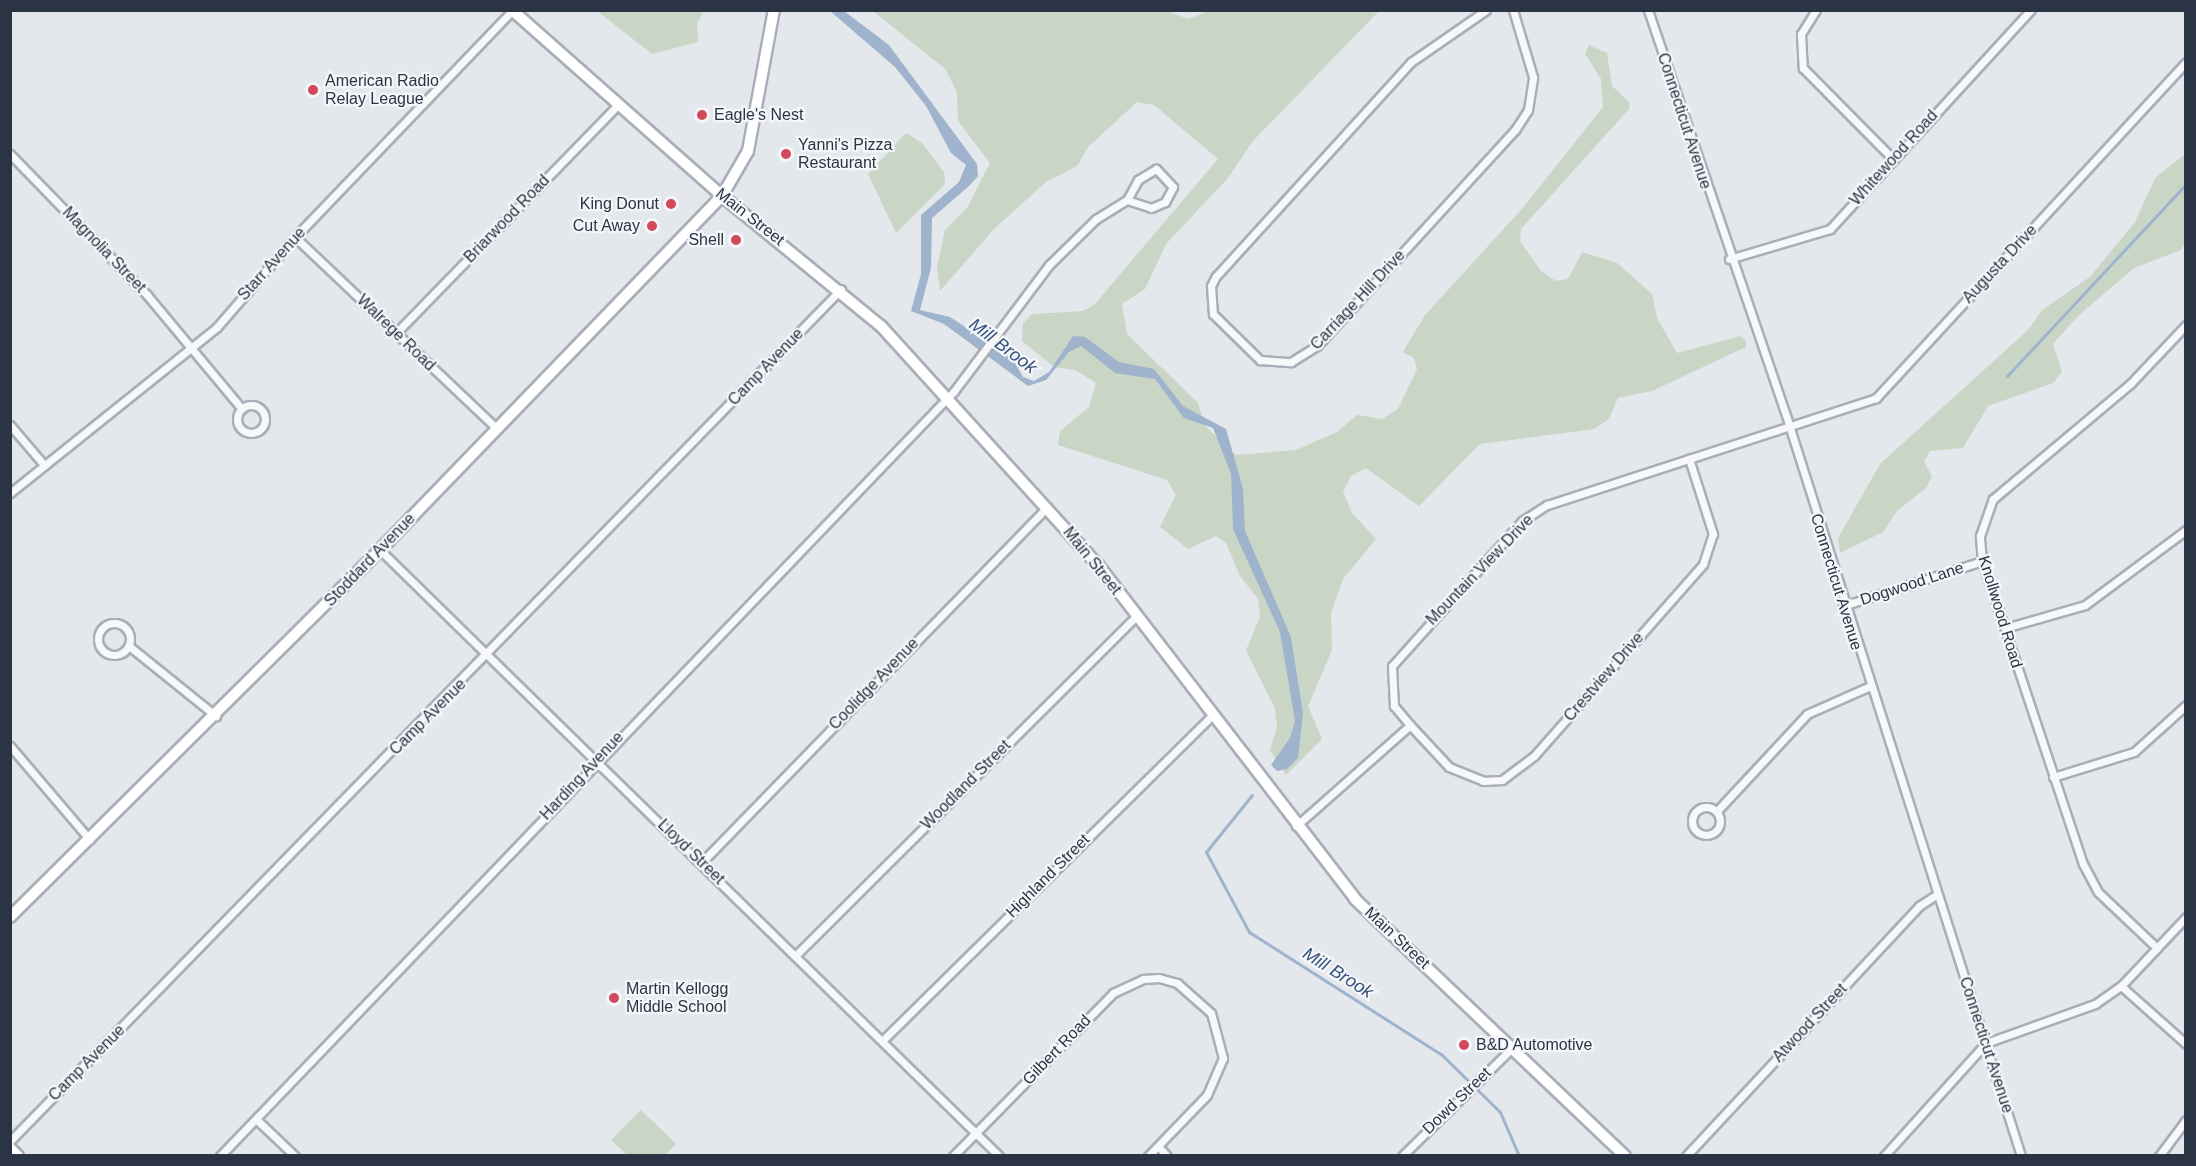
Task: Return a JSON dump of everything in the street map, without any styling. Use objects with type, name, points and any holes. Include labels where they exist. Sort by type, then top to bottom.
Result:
[{"type":"main road","name":"Stoddard Avenue","points":[[10,917],[216,716],[380,550],[722,196],[748,151],[774,10]]},
{"type":"main road","name":"Main Street","points":[[512,11],[722,196],[841,289],[947,398],[1047,507],[1136,616],[1296,826],[1355,899],[1626,1155]]},
{"type":"main road","points":[[10,1148],[18,1155]]},
{"type":"street","name":"Carriage Hill Drive","points":[[1486,10],[1411,62],[1216,276],[1211,293],[1213,314],[1260,360],[1291,362],[1317,346],[1515,130],[1528,110],[1533,77],[1513,10]]},
{"type":"street","name":"Connecticut Avenue","points":[[1648,10],[1729,259],[1789,425],[1868,687],[2021,1155]]},
{"type":"street","points":[[1816,10],[1801,34],[1803,69],[1893,159]]},
{"type":"street","name":"Whitewood Road","points":[[1729,259],[1830,229],[2031,10]]},
{"type":"street","name":"Starr Avenue","points":[[10,492],[193,349],[295,237],[512,11]]},
{"type":"street","name":"Augusta Drive","points":[[1789,425],[1876,398],[2186,62]]},
{"type":"street","name":"Briarwood Road","points":[[396,333],[618,105]]},
{"type":"street","name":"Magnolia Street","points":[[10,154],[193,349],[242,409]]},
{"type":"street","points":[[1156,169],[1173,187],[1165,202],[1151,208],[1127,200],[1138,180],[1156,169]]},
{"type":"street","name":"Harding Avenue","points":[[220,1155],[257,1120],[595,761],[947,398],[981,358],[1049,265],[1096,219],[1127,200]]},
{"type":"street","name":"Walrege Road","points":[[295,237],[497,429]]},
{"type":"street","name":"Camp Avenue","points":[[10,1141],[490,654],[841,289]]},
{"type":"street","name":"Knollwood Road","points":[[2157,948],[2098,892],[2054,777],[1982,561],[1980,536],[1993,499],[2130,384],[2186,325]]},
{"type":"street","points":[[242,409],[262,410],[259,430],[246,432],[239,426],[242,409]]},
{"type":"street","points":[[10,425],[44,465]]},
{"type":"street","name":"Mountain View Drive","points":[[1410,725],[1394,706],[1392,666],[1522,521],[1547,505],[1789,425]]},
{"type":"street","name":"Crestview Drive","points":[[1410,725],[1449,768],[1483,781],[1502,780],[1534,756],[1703,564],[1713,534],[1689,459]]},
{"type":"street","name":"Coolidge Avenue","points":[[702,862],[1047,507]]},
{"type":"street","points":[[2005,628],[2085,605],[2186,530]]},
{"type":"street","name":"Lloyd Street","points":[[380,550],[490,654],[595,761],[884,1039],[999,1155]]},
{"type":"street","name":"Dogwood Lane","points":[[1843,606],[1982,561]]},
{"type":"street","name":"Woodland Street","points":[[797,954],[1136,616]]},
{"type":"street","points":[[107,624],[122,624],[131,636],[129,646],[116,655],[105,652],[99,632],[107,624]]},
{"type":"street","points":[[129,646],[216,716]]},
{"type":"street","points":[[1717,811],[1807,714],[1868,687]]},
{"type":"street","points":[[2054,777],[2134,752],[2186,705]]},
{"type":"street","name":"Highland Street","points":[[884,1039],[1212,715]]},
{"type":"street","points":[[1296,826],[1410,725]]},
{"type":"street","points":[[10,746],[90,840]]},
{"type":"street","points":[[1697,810],[1717,811],[1720,820],[1715,832],[1695,830],[1697,810]]},
{"type":"street","name":"Atwood Street","points":[[1686,1155],[1919,906],[1936,895]]},
{"type":"street","points":[[1884,1155],[1986,1043],[2095,1004],[2121,986],[2186,917]]},
{"type":"street","name":"Gilbert Road","points":[[953,1155],[1113,993],[1143,979],[1177,983],[1211,1013],[1223,1058],[1207,1095],[1158,1146]]},
{"type":"street","points":[[2121,986],[2186,1044]]},
{"type":"street","name":"Dowd Street","points":[[1402,1155],[1513,1047]]},
{"type":"street","points":[[257,1120],[295,1155]]},
{"type":"street","points":[[2159,1155],[2186,1120]]},
{"type":"street","points":[[1148,1155],[1158,1146],[1167,1155]]},
{"type":"green space","points":[[1163,10],[1189,19],[1210,10],[1379,11],[1252,142],[1228,178],[1166,244],[1145,289],[1122,304],[1127,334],[1198,403],[1205,426],[1236,455],[1296,450],[1337,432],[1357,415],[1382,419],[1398,409],[1417,369],[1414,358],[1403,352],[1425,315],[1521,210],[1603,107],[1601,79],[1585,54],[1589,45],[1607,53],[1612,86],[1630,103],[1629,109],[1521,229],[1520,241],[1541,271],[1556,281],[1568,279],[1582,252],[1617,263],[1652,294],[1657,318],[1677,353],[1741,336],[1746,342],[1746,347],[1652,391],[1618,398],[1609,419],[1594,429],[1480,444],[1419,506],[1366,468],[1351,476],[1343,492],[1352,513],[1376,539],[1343,579],[1331,613],[1332,650],[1308,706],[1322,739],[1286,775],[1270,750],[1277,727],[1275,709],[1246,650],[1260,617],[1258,599],[1240,576],[1226,543],[1216,536],[1188,549],[1160,527],[1176,495],[1167,480],[1058,445],[1060,431],[1089,407],[1096,383],[1075,370],[1054,367],[1022,341],[1023,323],[1032,314],[1083,311],[1094,305],[1218,159],[1154,105],[1137,102],[1089,146],[1077,166],[1046,182],[994,229],[940,291],[937,267],[945,230],[967,208],[990,163],[958,121],[957,92],[945,69],[873,11]]},
{"type":"green space","points":[[597,11],[704,11],[697,24],[698,42],[652,54]]},
{"type":"green space","points":[[906,133],[922,143],[944,172],[945,184],[896,233],[868,174]]},
{"type":"green space","points":[[2185,154],[2185,244],[2181,250],[2134,268],[2078,316],[2053,344],[2062,372],[2053,383],[1988,406],[1963,448],[1930,451],[1924,461],[1932,477],[1926,488],[1897,511],[1883,532],[1840,553],[1838,538],[1880,464],[2028,330],[2042,310],[2090,277],[2135,222],[2155,178]]},
{"type":"green space","points":[[641,1110],[676,1144],[665,1155],[627,1155],[611,1140]]},
{"type":"water","points":[[830,11],[844,11],[889,45],[977,164],[978,176],[932,218],[931,268],[920,310],[950,317],[1011,356],[1023,377],[1034,381],[1049,372],[1073,336],[1085,337],[1119,362],[1154,369],[1183,406],[1226,429],[1243,489],[1245,531],[1291,637],[1303,713],[1298,758],[1287,769],[1277,771],[1271,765],[1290,738],[1295,721],[1280,632],[1233,529],[1231,474],[1213,428],[1184,418],[1155,379],[1115,373],[1081,346],[1069,352],[1046,380],[1028,386],[944,324],[911,311],[921,274],[921,215],[959,182],[966,165],[951,153],[926,106],[895,67]]},
{"type":"waterway","points":[[2007,376],[2186,184]]},
{"type":"waterway","name":"Mill Brook","points":[[1252,795],[1206,852],[1249,932],[1442,1055],[1500,1112],[1519,1156]]},
{"type":"place","name":"American Radio Relay League","points":[[313,90]]},
{"type":"place","name":"Eagle's Nest","points":[[702,115]]},
{"type":"place","name":"Yanni's Pizza Restaurant","points":[[786,154]]},
{"type":"place","name":"King Donut","points":[[671,204]]},
{"type":"place","name":"Cut Away","points":[[652,226]]},
{"type":"place","name":"Shell","points":[[736,240]]},
{"type":"place","name":"Martin Kellogg Middle School","points":[[614,998]]},
{"type":"place","name":"B&D Automotive","points":[[1464,1045]]}]
